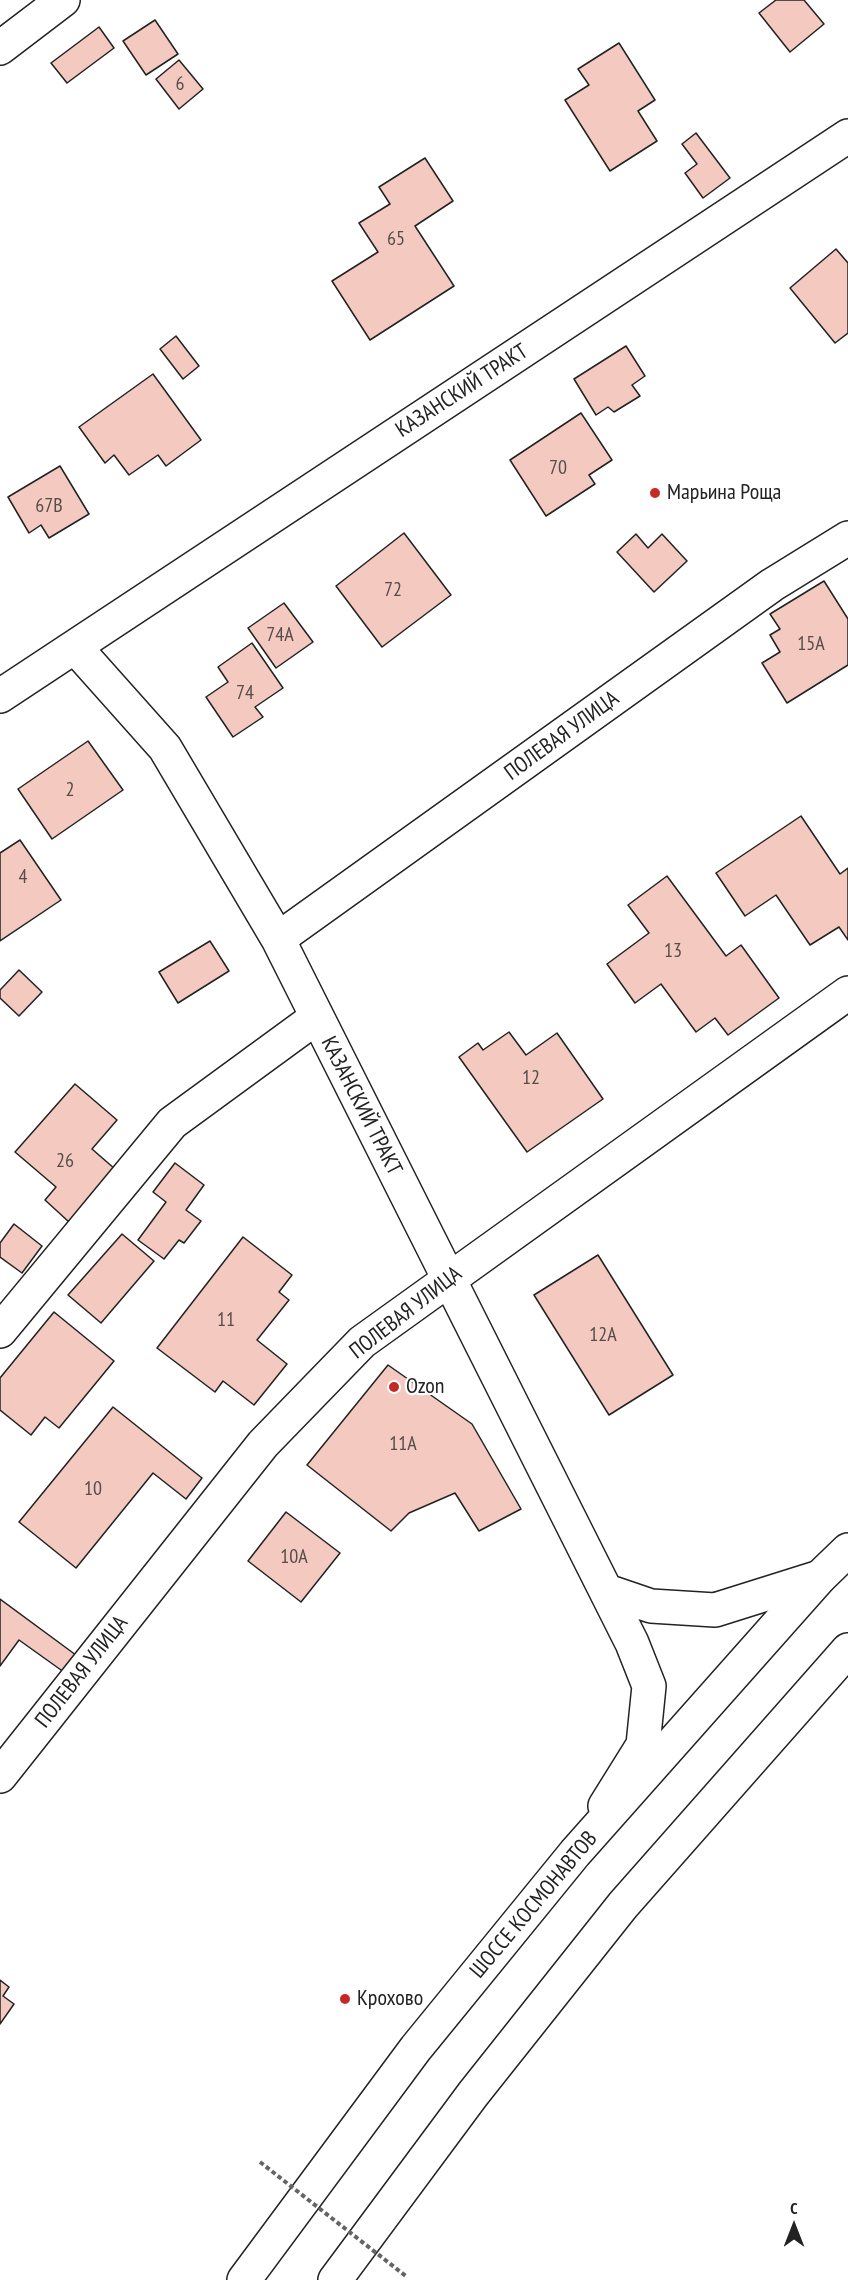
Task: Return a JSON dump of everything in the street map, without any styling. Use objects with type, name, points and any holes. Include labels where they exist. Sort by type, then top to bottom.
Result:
[{"type":"street","points":[[0,48],[63,0]]},
{"type":"street","name":"КАЗАНСКИЙ ТРАКТ","points":[[0,696],[848,136]]},
{"type":"street","name":"ПОЛЕВАЯ УЛИЦА","points":[[278,939],[772,585],[848,537]]},
{"type":"street","name":"КАЗАНСКИЙ ТРАКТ","points":[[75,647],[165,748],[278,939],[447,1280],[607,1591],[649,1686],[643,1745],[575,1853]]},
{"type":"street","name":"ПОЛЕВАЯ УЛИЦА","points":[[0,1776],[263,1444],[362,1342],[848,993]]},
{"type":"street","points":[[0,1331],[172,1124],[316,1017]]},
{"type":"street","name":"ШОССЕ КОСМОНАВТОВ","points":[[244,2280],[416,2048],[575,1853],[820,1577],[848,1550]]},
{"type":"street","points":[[607,1591],[651,1606],[715,1610],[820,1577]]},
{"type":"street","points":[[335,2280],[473,2094],[623,1905],[848,1650]]},
{"type":"path","points":[[260,2162],[407,2277]]},
{"type":"building","points":[[776,0],[804,0],[824,24],[790,52],[759,13]]},
{"type":"building","points":[[155,20],[178,54],[146,75],[123,41]]},
{"type":"building","points":[[99,27],[114,48],[67,83],[51,63]]},
{"type":"building","points":[[619,43],[655,100],[638,111],[657,141],[610,171],[565,100],[589,85],[578,69]]},
{"type":"building","points":[[179,60],[203,89],[179,109],[156,79]]},
{"type":"building","points":[[696,133],[730,178],[703,198],[685,173],[697,164],[682,144]]},
{"type":"building","points":[[425,158],[453,201],[415,226],[454,286],[370,340],[332,281],[378,252],[359,223],[390,204],[379,187]]},
{"type":"building","points":[[836,249],[848,263],[848,333],[835,343],[790,288]]},
{"type":"building","points":[[176,336],[199,366],[183,379],[160,349]]},
{"type":"building","points":[[626,346],[645,376],[632,385],[640,396],[614,412],[608,407],[596,415],[574,379]]},
{"type":"building","points":[[153,374],[201,440],[166,466],[158,455],[129,475],[114,455],[105,463],[79,427]]},
{"type":"building","points":[[581,413],[612,460],[589,475],[595,484],[546,516],[510,460]]},
{"type":"building","points":[[60,466],[89,514],[49,538],[41,525],[29,533],[8,497]]},
{"type":"building","points":[[404,533],[451,595],[382,647],[336,586]]},
{"type":"building","points":[[636,534],[648,548],[662,534],[687,561],[654,592],[617,552]]},
{"type":"building","points":[[824,581],[848,619],[848,665],[787,703],[762,663],[780,652],[770,635],[780,629],[770,614]]},
{"type":"building","points":[[284,603],[313,642],[276,668],[248,628]]},
{"type":"building","points":[[252,643],[283,688],[255,707],[263,717],[233,737],[206,697],[228,682],[218,667]]},
{"type":"building","points":[[88,741],[123,790],[52,839],[18,789]]},
{"type":"building","points":[[801,816],[840,874],[848,868],[848,940],[839,927],[810,945],[776,895],[745,916],[716,873]]},
{"type":"building","points":[[20,840],[61,900],[0,941],[0,853]]},
{"type":"building","points":[[667,876],[726,956],[741,945],[779,998],[728,1035],[715,1018],[696,1032],[661,984],[635,1003],[607,964],[649,933],[628,905]]},
{"type":"building","points":[[210,941],[229,971],[178,1003],[159,972]]},
{"type":"building","points":[[19,970],[42,992],[19,1016],[0,998],[0,990]]},
{"type":"building","points":[[509,1032],[526,1055],[557,1033],[603,1099],[527,1152],[459,1057],[478,1043],[483,1050]]},
{"type":"building","points":[[75,1084],[117,1120],[92,1149],[115,1169],[69,1222],[45,1200],[56,1187],[15,1152]]},
{"type":"building","points":[[175,1163],[204,1185],[186,1210],[201,1221],[184,1243],[179,1240],[164,1259],[138,1240],[166,1202],[153,1192]]},
{"type":"building","points":[[14,1224],[42,1246],[22,1273],[0,1257],[0,1243]]},
{"type":"building","points":[[122,1234],[154,1261],[101,1323],[68,1295]]},
{"type":"building","points":[[243,1237],[292,1275],[279,1292],[289,1300],[257,1340],[287,1364],[254,1405],[223,1381],[215,1392],[157,1348]]},
{"type":"building","points":[[598,1255],[673,1375],[609,1415],[534,1295]]},
{"type":"building","points":[[54,1312],[114,1361],[59,1428],[45,1417],[31,1435],[0,1410],[0,1378]]},
{"type":"building","points":[[388,1365],[472,1424],[521,1509],[479,1531],[455,1493],[409,1513],[391,1531],[307,1465]]},
{"type":"building","points":[[113,1407],[202,1478],[186,1499],[153,1473],[76,1568],[19,1522]]},
{"type":"building","points":[[286,1512],[340,1553],[301,1602],[248,1561]]},
{"type":"building","points":[[0,1599],[80,1658],[68,1675],[19,1640],[0,1666]]},
{"type":"building","points":[[0,1980],[9,1987],[3,1996],[14,2004],[0,2024]]},
{"type":"place","name":"Марьина Роща","points":[[655,493]]},
{"type":"place","name":"Ozon","points":[[394,1387]]},
{"type":"place","name":"Крохово","points":[[345,1999]]}]
